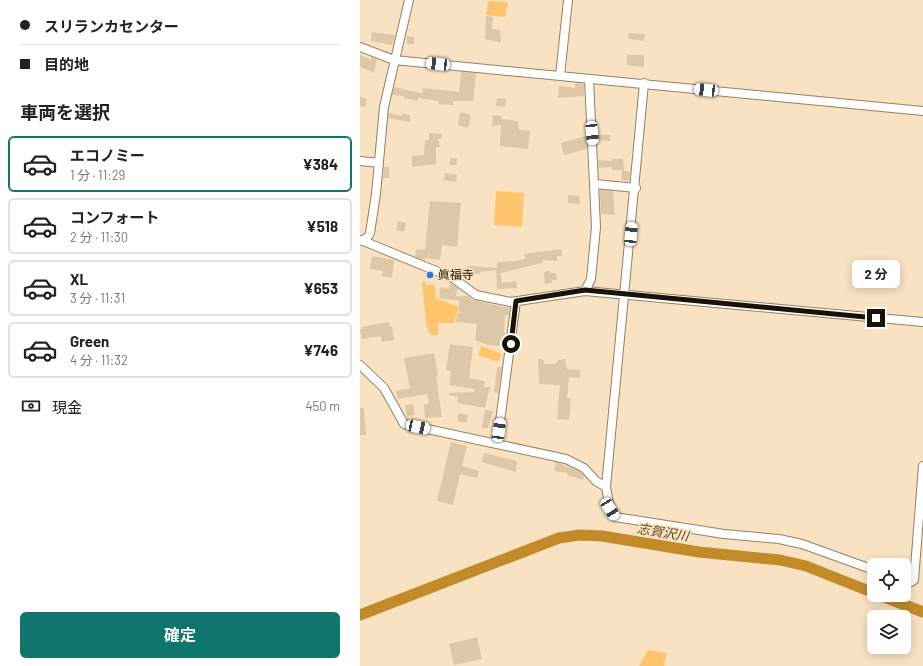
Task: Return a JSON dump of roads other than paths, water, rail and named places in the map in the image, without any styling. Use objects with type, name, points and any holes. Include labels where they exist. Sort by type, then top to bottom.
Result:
[{"type":"street","points":[[360,240],[367,238],[370,233],[379,163],[384,107],[409,0]]},
{"type":"street","points":[[560,76],[568,0]]},
{"type":"street","points":[[360,47],[394,60],[923,111]]},
{"type":"street","points":[[585,290],[591,279],[596,227],[589,79]]},
{"type":"street","points":[[644,83],[636,188],[606,487],[610,509],[615,517],[620,519],[724,534],[779,539],[802,544],[867,567]]},
{"type":"street","points":[[360,161],[379,163]]},
{"type":"street","points":[[594,184],[636,188]]},
{"type":"street","points":[[360,240],[453,278],[476,295],[503,302],[585,290],[625,295],[923,322]]},
{"type":"street","points":[[497,444],[516,301]]},
{"type":"street","points":[[360,365],[384,388],[404,424],[566,459],[584,468],[596,481],[606,487]]},
{"type":"street","points":[[911,582],[914,580],[920,527],[923,466]]},
{"type":"waterway","name":"志賀沢川","points":[[360,615],[559,538],[580,535],[602,536],[699,552],[780,560],[806,566],[867,590]]},
{"type":"waterway","name":"志賀沢川","points":[[897,602],[923,612]]},
{"type":"place","name":"眞福寺","points":[[430,275]]}]
